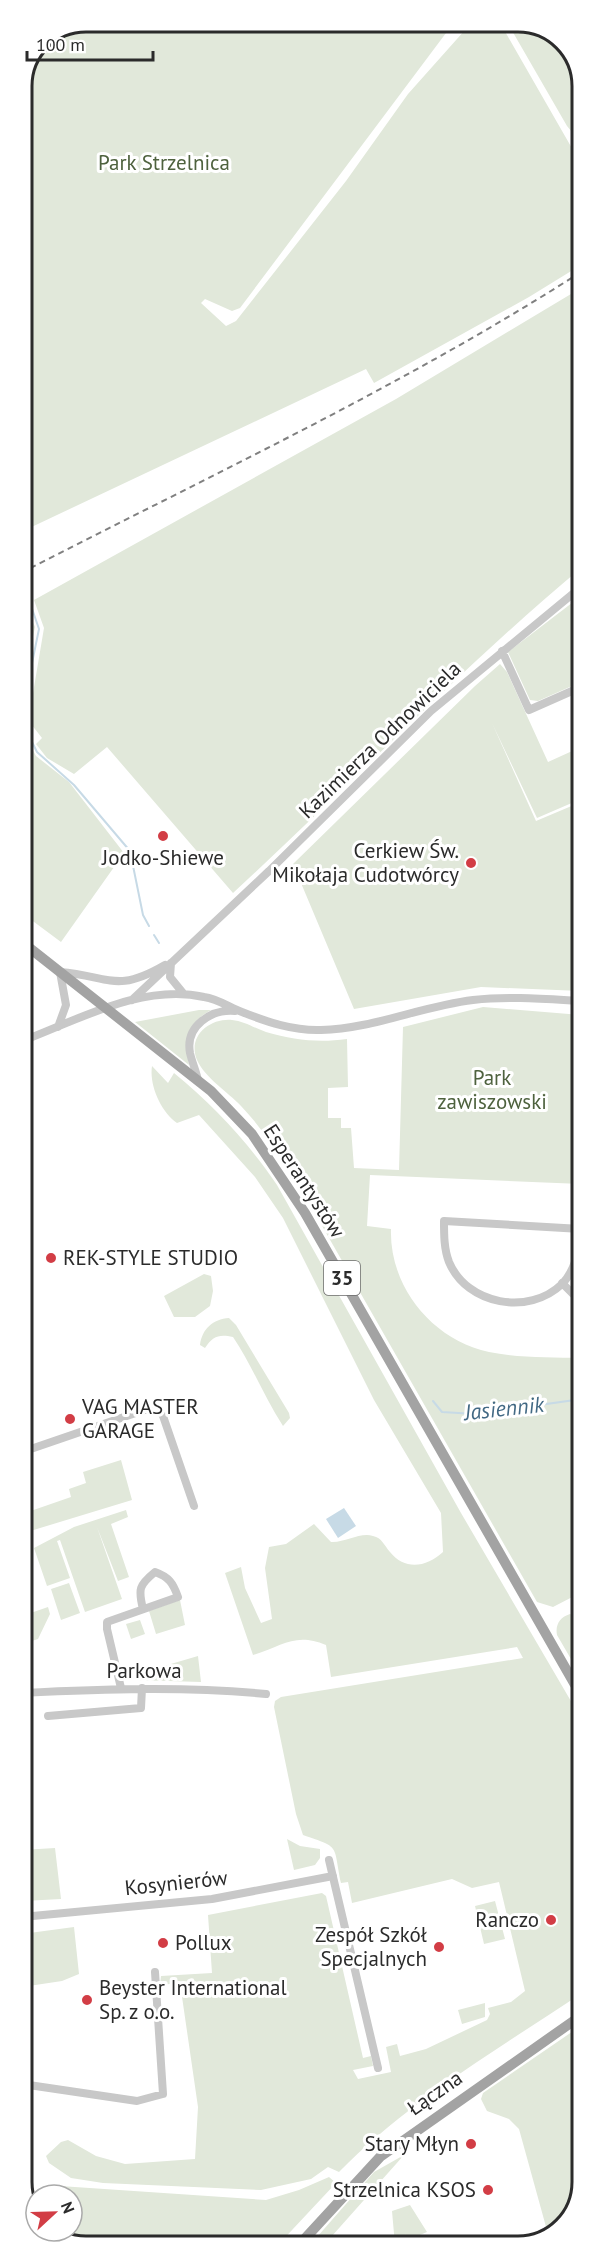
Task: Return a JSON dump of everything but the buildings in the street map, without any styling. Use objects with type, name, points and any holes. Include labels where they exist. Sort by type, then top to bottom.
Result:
[{"type":"main road","name":"Esperantystów","points":[[32,950],[198,1080],[252,1134],[291,1189],[572,1680]]},
{"type":"main road","name":"Łączna","points":[[308,2236],[380,2157],[572,2022]]},
{"type":"street","name":"Kazimierza Odnowiciela","points":[[132,1000],[269,871],[431,711],[572,594]]},
{"type":"street","points":[[502,651],[529,710],[572,691]]},
{"type":"street","points":[[57,1027],[66,1005],[60,972],[109,983],[123,983],[147,975],[171,962]]},
{"type":"street","points":[[171,962],[170,978],[183,993]]},
{"type":"street","points":[[32,1037],[132,1000],[183,993],[215,1000],[241,1012],[289,1028],[322,1030],[471,1000],[518,997],[572,1000]]},
{"type":"street","points":[[198,1080],[190,1053],[192,1033],[211,1014],[228,1011],[241,1012]]},
{"type":"street","points":[[572,1230],[444,1221],[444,1237],[450,1264],[472,1290],[491,1300],[516,1302],[544,1295],[562,1283],[572,1266]]},
{"type":"street","points":[[562,1283],[572,1293]]},
{"type":"street","points":[[32,1449],[156,1406],[163,1416],[194,1506]]},
{"type":"street","points":[[122,1688],[106,1629],[107,1622],[178,1597],[173,1584],[165,1575],[155,1572],[143,1582],[139,1593],[143,1609]]},
{"type":"street","points":[[48,1716],[141,1708],[142,1688]]},
{"type":"street","name":"Parkowa","points":[[32,1692],[142,1688],[266,1694]]},
{"type":"street","points":[[329,1860],[378,2068]]},
{"type":"street","name":"Kosynierów","points":[[32,1916],[212,1899],[333,1876]]},
{"type":"street","points":[[32,2085],[137,2101],[163,2094],[155,1972]]},
{"type":"green space","name":"Park Strzelnica","points":[[86,32],[447,32],[240,308],[232,311],[205,299],[201,303],[226,326],[236,321],[346,181],[408,94],[463,32],[505,32],[572,148],[572,271],[374,383],[366,369],[32,527],[32,86],[36,65],[47,47],[65,36]]},
{"type":"green space","points":[[513,32],[528,33],[544,39],[553,45],[564,58],[572,86],[572,132]]},
{"type":"green space","points":[[572,293],[572,576],[448,687],[233,893],[107,747],[74,774],[47,758],[36,744],[42,738],[32,725],[32,699],[44,628],[34,600],[396,399]]},
{"type":"green space","points":[[572,603],[572,686],[538,701],[530,700],[508,652]]},
{"type":"green space","points":[[32,620],[35,627],[32,642]]},
{"type":"green space","points":[[500,664],[507,672],[548,762],[572,751],[572,803],[537,818],[492,723],[536,821],[572,806],[572,991],[481,987],[354,1009],[293,864]]},
{"type":"green space","points":[[32,749],[36,756],[69,782],[124,853],[61,942],[32,920]]},
{"type":"green space","name":"Park zawiszowski","points":[[483,1007],[572,1014],[572,1184],[370,1175],[367,1226],[391,1229],[392,1250],[397,1271],[406,1290],[432,1323],[449,1336],[468,1346],[500,1354],[572,1358],[572,1597],[553,1607],[537,1602],[293,1175],[269,1139],[248,1114],[205,1073],[197,1060],[195,1051],[195,1043],[202,1030],[224,1020],[241,1022],[266,1032],[296,1039],[326,1041],[347,1039],[348,1087],[328,1088],[328,1118],[341,1118],[341,1128],[351,1128],[354,1168],[399,1170],[403,1027]]},
{"type":"green space","points":[[199,1010],[211,1010],[197,1021],[189,1033],[187,1048],[189,1065],[135,1022]]},
{"type":"green space","points":[[152,1066],[168,1083],[174,1073],[203,1098],[242,1139],[277,1185],[461,1513],[572,1703],[572,2000],[456,2076],[395,2122],[339,2172],[328,2167],[311,2179],[261,2190],[103,2183],[71,2178],[49,2163],[46,2156],[61,2142],[68,2140],[96,2156],[125,2164],[195,2159],[198,2107],[180,1983],[160,1985],[161,1976],[212,1973],[208,1915],[322,1893],[326,1896],[363,2058],[371,2056],[373,2066],[353,2070],[358,2079],[391,2072],[386,2047],[397,2044],[400,2056],[426,2049],[487,2020],[490,2014],[488,2008],[511,2002],[525,1991],[499,1882],[472,1888],[452,1879],[352,1903],[348,1882],[341,1883],[333,1849],[303,1835],[296,1814],[274,1707],[275,1701],[281,1697],[523,1658],[517,1647],[331,1677],[326,1645],[315,1641],[297,1640],[253,1655],[225,1573],[241,1567],[245,1588],[261,1623],[272,1619],[265,1568],[269,1547],[286,1544],[314,1524],[331,1542],[363,1535],[373,1536],[381,1540],[402,1562],[423,1564],[443,1552],[441,1513],[374,1400],[283,1218],[255,1177],[199,1115],[177,1123],[171,1118],[157,1098]]},
{"type":"green space","points":[[204,1274],[211,1276],[213,1291],[210,1306],[195,1317],[174,1317],[164,1296]]},
{"type":"green space","points":[[229,1318],[236,1325],[289,1413],[290,1418],[283,1426],[233,1337],[217,1337],[205,1348],[200,1345],[203,1334],[209,1326],[218,1320]]},
{"type":"green space","points":[[121,1460],[132,1500],[32,1530],[32,1511],[71,1497],[69,1489],[86,1483],[83,1472]]},
{"type":"green space","points":[[126,1510],[128,1517],[111,1524],[129,1577],[118,1581],[97,1527],[122,1599],[85,1612],[60,1540],[57,1541],[70,1578],[47,1586],[34,1548],[74,1527]]},
{"type":"green space","points":[[69,1583],[80,1613],[61,1620],[51,1589]]},
{"type":"green space","points":[[180,1600],[185,1625],[156,1634],[149,1611]]},
{"type":"green space","points":[[48,1607],[50,1614],[38,1639],[32,1641],[32,1613]]},
{"type":"green space","points":[[572,1615],[572,1661],[557,1635],[559,1622],[563,1617]]},
{"type":"green space","points":[[140,1620],[145,1634],[131,1639],[126,1624]]},
{"type":"green space","points":[[198,1656],[201,1682],[136,1680],[130,1676]]},
{"type":"green space","points":[[287,1839],[300,1846],[320,1849],[320,1858],[315,1865],[294,1870]]},
{"type":"green space","points":[[55,1848],[61,1899],[32,1901],[32,1849]]},
{"type":"green space","points":[[495,1901],[505,1939],[484,1944],[475,1906]]},
{"type":"green space","points":[[74,1927],[79,1974],[62,1981],[32,1986],[32,1933]]},
{"type":"green space","points":[[485,2003],[485,2017],[462,2024],[458,2010]]},
{"type":"green space","points":[[572,2032],[572,2182],[562,2212],[546,2227],[519,2129],[509,2119],[487,2111],[481,2099],[483,2093]]},
{"type":"green space","points":[[404,2155],[332,2236],[318,2236],[374,2172]]},
{"type":"green space","points":[[329,2177],[336,2183],[287,2235],[84,2235],[84,2188],[266,2200],[299,2190]]},
{"type":"green space","points":[[410,2205],[427,2232],[418,2236],[406,2236],[405,2233],[406,2236],[394,2236],[392,2211]]},
{"type":"water","points":[[344,1508],[356,1526],[338,1538],[326,1519]]},
{"type":"waterway","name":"Jasiennik","points":[[32,609],[39,629],[32,663]]},
{"type":"waterway","name":"Jasiennik","points":[[32,742],[37,752],[74,785],[130,851],[143,915],[149,926]]},
{"type":"waterway","name":"Jasiennik","points":[[154,935],[159,943]]},
{"type":"waterway","name":"Jasiennik","points":[[433,1401],[442,1412],[475,1414],[572,1400]]},
{"type":"railway","points":[[32,567],[375,392],[514,314],[572,278]]},
{"type":"place","name":"Jodko-Shiewe","points":[[163,836]]},
{"type":"place","name":"Cerkiew Św. Mikołaja Cudotwórcy","points":[[471,863]]},
{"type":"place","name":"REK-STYLE STUDIO","points":[[51,1258]]},
{"type":"place","name":"VAG MASTER GARAGE","points":[[70,1419]]},
{"type":"place","name":"Ranczo","points":[[551,1920]]},
{"type":"place","name":"Pollux","points":[[163,1943]]},
{"type":"place","name":"Zespół Szkół Specjalnych","points":[[439,1947]]},
{"type":"place","name":"Beyster International Sp. z o.o.","points":[[87,2000]]},
{"type":"place","name":"Stary Młyn","points":[[471,2144]]},
{"type":"place","name":"Strzelnica KSOS","points":[[488,2190]]}]
